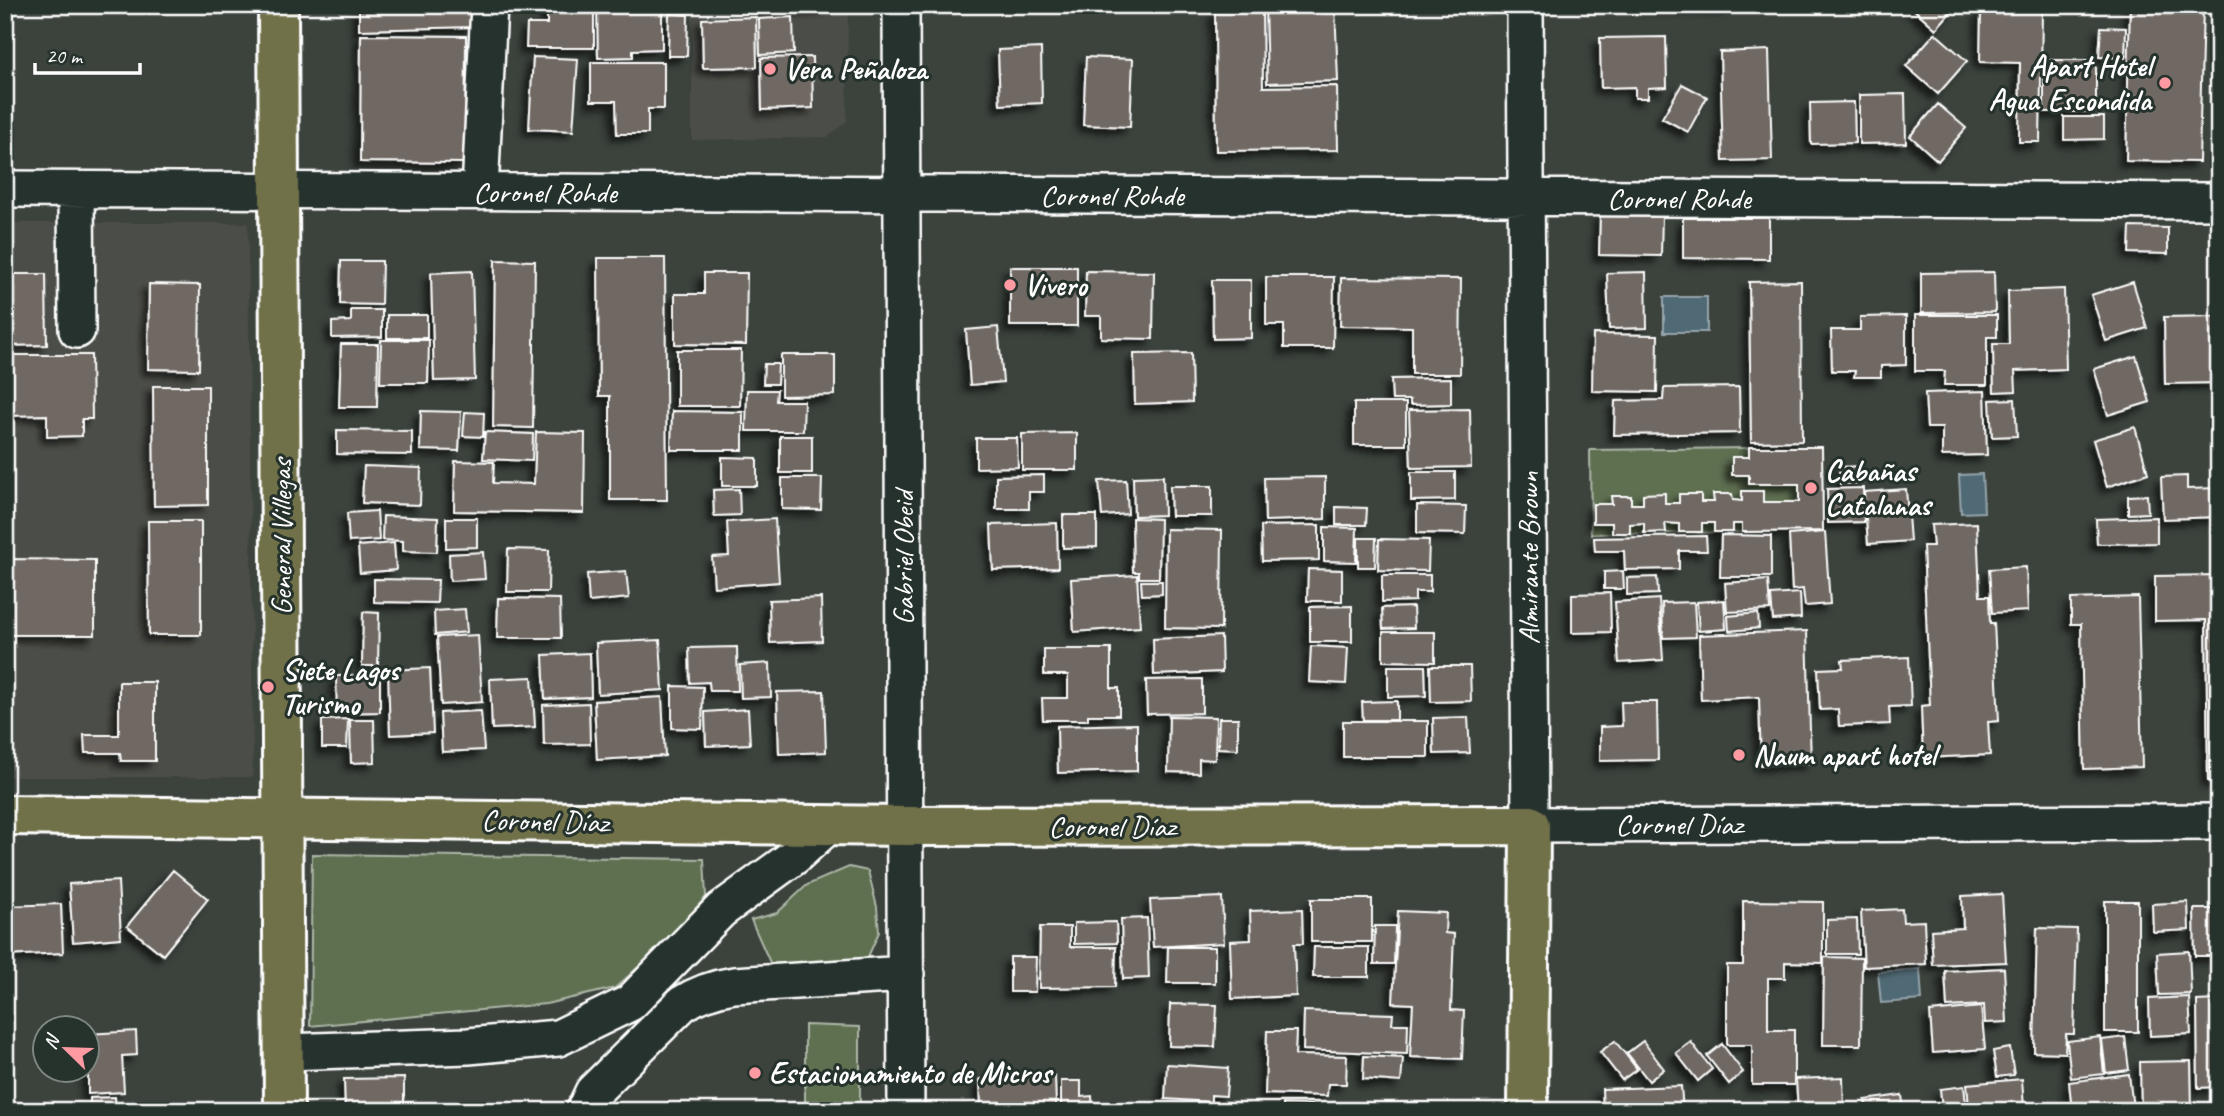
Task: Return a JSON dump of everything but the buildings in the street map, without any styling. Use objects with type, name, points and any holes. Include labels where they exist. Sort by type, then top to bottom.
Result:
[{"type":"main road","name":"General Villegas","points":[[278,5],[284,1111]]},
{"type":"main road","name":"Coronel Díaz","points":[[5,815],[905,826],[1530,825]]},
{"type":"main road","name":"Almirante Brown","points":[[1528,1111],[1530,825]]},
{"type":"street","points":[[480,192],[489,5]]},
{"type":"street","name":"Gabriel Obeid","points":[[901,5],[906,1111]]},
{"type":"street","name":"Almirante Brown","points":[[1525,5],[1530,825]]},
{"type":"street","name":"Coronel Rohde","points":[[5,189],[2219,201]]},
{"type":"street","points":[[76,190],[77,330]]},
{"type":"street","name":"Coronel Díaz","points":[[1530,825],[2219,822]]},
{"type":"street","points":[[284,1052],[468,1046],[558,1038],[629,1003],[721,910],[795,856],[829,825]]},
{"type":"street","points":[[584,1111],[593,1092],[682,1004],[697,994],[734,985],[906,974]]},
{"type":"shaded area","name":"Vera Peñaloza","points":[[848,13],[847,121],[828,137],[692,140],[692,16]]},
{"type":"shaded area","points":[[5,223],[248,223],[253,777],[5,777]]},
{"type":"green space","points":[[1822,447],[1823,531],[1591,534],[1590,450]]},
{"type":"green space","points":[[312,854],[704,859],[706,897],[666,942],[615,988],[546,1004],[310,1026]]},
{"type":"green space","points":[[849,867],[868,871],[877,907],[879,932],[867,959],[840,970],[776,976],[751,920],[777,913],[807,885]]},
{"type":"green space","points":[[805,1025],[860,1027],[860,1111],[805,1111]]},
{"type":"water","points":[[1664,297],[1707,297],[1707,332],[1664,332]]},
{"type":"water","points":[[1982,474],[1984,512],[1961,513],[1959,475]]},
{"type":"water","points":[[1920,969],[1922,1000],[1881,1003],[1878,972]]},
{"type":"place","name":"Vera Peñaloza","points":[[770,69]]},
{"type":"place","name":"Apart Hotel Agua Escondida","points":[[2165,83]]},
{"type":"place","name":"Vivero","points":[[1010,285]]},
{"type":"place","name":"Cabañas Catalanas","points":[[1811,488]]},
{"type":"place","name":"Siete Lagos Turismo","points":[[268,687]]},
{"type":"place","name":"Naum apart hotel","points":[[1739,755]]},
{"type":"place","name":"Estacionamiento de Micros","points":[[755,1073]]}]
